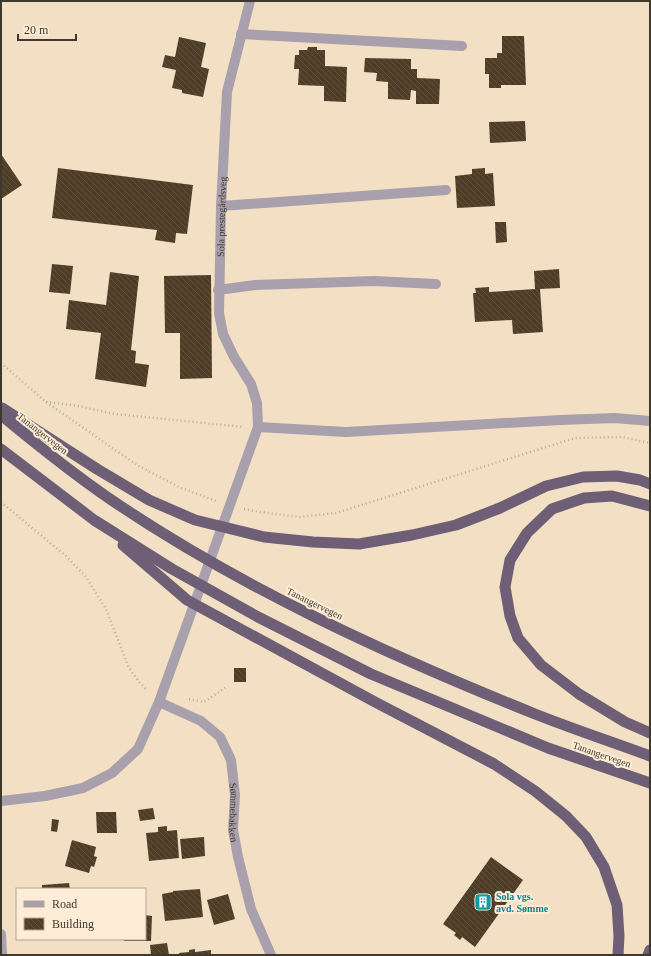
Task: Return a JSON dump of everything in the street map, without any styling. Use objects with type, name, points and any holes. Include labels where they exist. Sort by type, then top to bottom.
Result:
[{"type":"highway","points":[[1,408],[149,500],[195,520],[264,538],[359,544],[412,535],[456,525],[500,508],[546,486],[583,477],[617,476],[640,480],[650,484]]},
{"type":"highway","name":"Tanangervegen","points":[[1,415],[31,440],[109,498],[185,547],[270,594],[343,631],[416,664],[536,714],[650,756]]},
{"type":"highway","name":"Tanangervegen","points":[[1,449],[94,520],[172,569],[258,617],[371,674],[548,748],[650,783]]},
{"type":"highway","points":[[650,506],[612,496],[584,498],[552,509],[526,533],[510,560],[505,587],[510,616],[518,638],[541,665],[578,694],[625,722],[650,733]]},
{"type":"highway","points":[[94,520],[187,600],[375,702],[494,764],[535,791],[566,816],[586,837],[604,868],[617,904],[619,936],[618,955]]},
{"type":"highway","points":[[648,955],[650,950]]},
{"type":"street","name":"Sola prestegårdsveg","points":[[250,1],[227,92],[218,290],[219,313],[223,334],[234,357],[251,384],[257,403],[258,427]]},
{"type":"street","points":[[241,34],[462,46]]},
{"type":"street","points":[[221,206],[446,190]]},
{"type":"street","points":[[218,290],[255,285],[374,281],[436,284]]},
{"type":"street","points":[[1,801],[46,796],[83,788],[112,773],[138,749],[159,702],[168,673],[258,427],[346,432],[560,420],[615,418],[650,420]]},
{"type":"street","name":"Sømmebakken","points":[[159,702],[201,722],[220,737],[231,760],[235,795],[233,830],[238,857],[251,908],[271,955]]},
{"type":"street","points":[[1,934],[2,955]]},
{"type":"path","points":[[1,363],[46,402],[137,465],[179,487],[221,503]]},
{"type":"path","points":[[46,402],[78,406],[115,414],[241,427],[258,427]]},
{"type":"path","points":[[240,508],[300,517],[336,513],[575,438],[622,437],[650,443]]},
{"type":"path","points":[[1,502],[60,551],[86,577],[106,609],[129,668],[140,683],[159,702]]},
{"type":"path","points":[[185,699],[192,698],[204,702],[228,686]]},
{"type":"building","points":[[502,36],[524,36],[526,85],[501,85],[501,88],[489,88],[489,74],[485,74],[485,58],[497,58],[497,53],[502,53]]},
{"type":"building","points":[[179,37],[206,43],[201,67],[209,69],[203,97],[182,93],[182,90],[172,88],[176,70],[162,67],[165,55],[175,57]]},
{"type":"building","points":[[308,47],[317,47],[317,50],[325,50],[325,66],[347,67],[346,102],[324,101],[324,86],[298,85],[299,69],[294,69],[295,55],[299,55],[299,50],[307,50]]},
{"type":"building","points":[[365,58],[411,59],[411,69],[417,69],[417,78],[440,79],[439,104],[416,104],[416,91],[411,90],[410,100],[388,99],[388,82],[376,81],[377,73],[364,72]]},
{"type":"building","points":[[525,121],[526,141],[490,143],[489,122]]},
{"type":"building","points":[[1,154],[22,185],[1,199]]},
{"type":"building","points":[[58,168],[193,185],[187,234],[176,233],[175,243],[155,240],[157,230],[52,218]]},
{"type":"building","points":[[485,168],[485,174],[493,173],[495,206],[457,208],[455,176],[472,174],[472,169]]},
{"type":"building","points":[[495,222],[506,222],[507,242],[496,243]]},
{"type":"building","points":[[52,264],[73,266],[70,294],[49,292]]},
{"type":"building","points":[[559,269],[560,288],[540,289],[543,332],[513,334],[512,320],[475,322],[473,293],[476,293],[475,288],[489,287],[489,292],[535,289],[534,271]]},
{"type":"building","points":[[110,272],[139,276],[131,350],[136,351],[135,363],[149,365],[146,387],[95,379],[101,333],[66,329],[69,300],[106,305]]},
{"type":"building","points":[[211,275],[212,378],[180,379],[180,333],[165,333],[164,276]]},
{"type":"building","points":[[234,668],[246,668],[246,682],[234,682]]},
{"type":"building","points":[[153,808],[155,819],[140,821],[138,810]]},
{"type":"building","points":[[96,812],[116,812],[117,833],[97,833]]},
{"type":"building","points":[[52,819],[59,820],[57,832],[51,831]]},
{"type":"building","points":[[167,826],[167,831],[177,830],[179,858],[149,861],[146,833],[158,832],[158,827]]},
{"type":"building","points":[[204,837],[205,856],[182,859],[180,839]]},
{"type":"building","points":[[72,840],[96,847],[94,856],[97,857],[94,867],[91,866],[89,873],[65,866]]},
{"type":"building","name":"Sola vgs. avd. Sømme","points":[[491,857],[523,880],[475,947],[462,937],[460,940],[454,935],[456,933],[443,924]]},
{"type":"building","points":[[69,883],[70,888],[42,888],[42,885]]},
{"type":"building","points":[[200,889],[203,917],[165,921],[162,894],[173,891]]},
{"type":"building","points":[[228,894],[235,919],[214,925],[207,900]]},
{"type":"building","points":[[146,915],[152,916],[151,941],[124,941],[146,940]]},
{"type":"building","points":[[167,943],[169,955],[151,955],[150,945]]},
{"type":"building","points":[[195,949],[195,952],[211,950],[211,955],[179,955],[179,953],[189,952],[189,950]]},
{"type":"place","name":"Sola vgs. avd. Sømme","points":[[483,902]]}]
